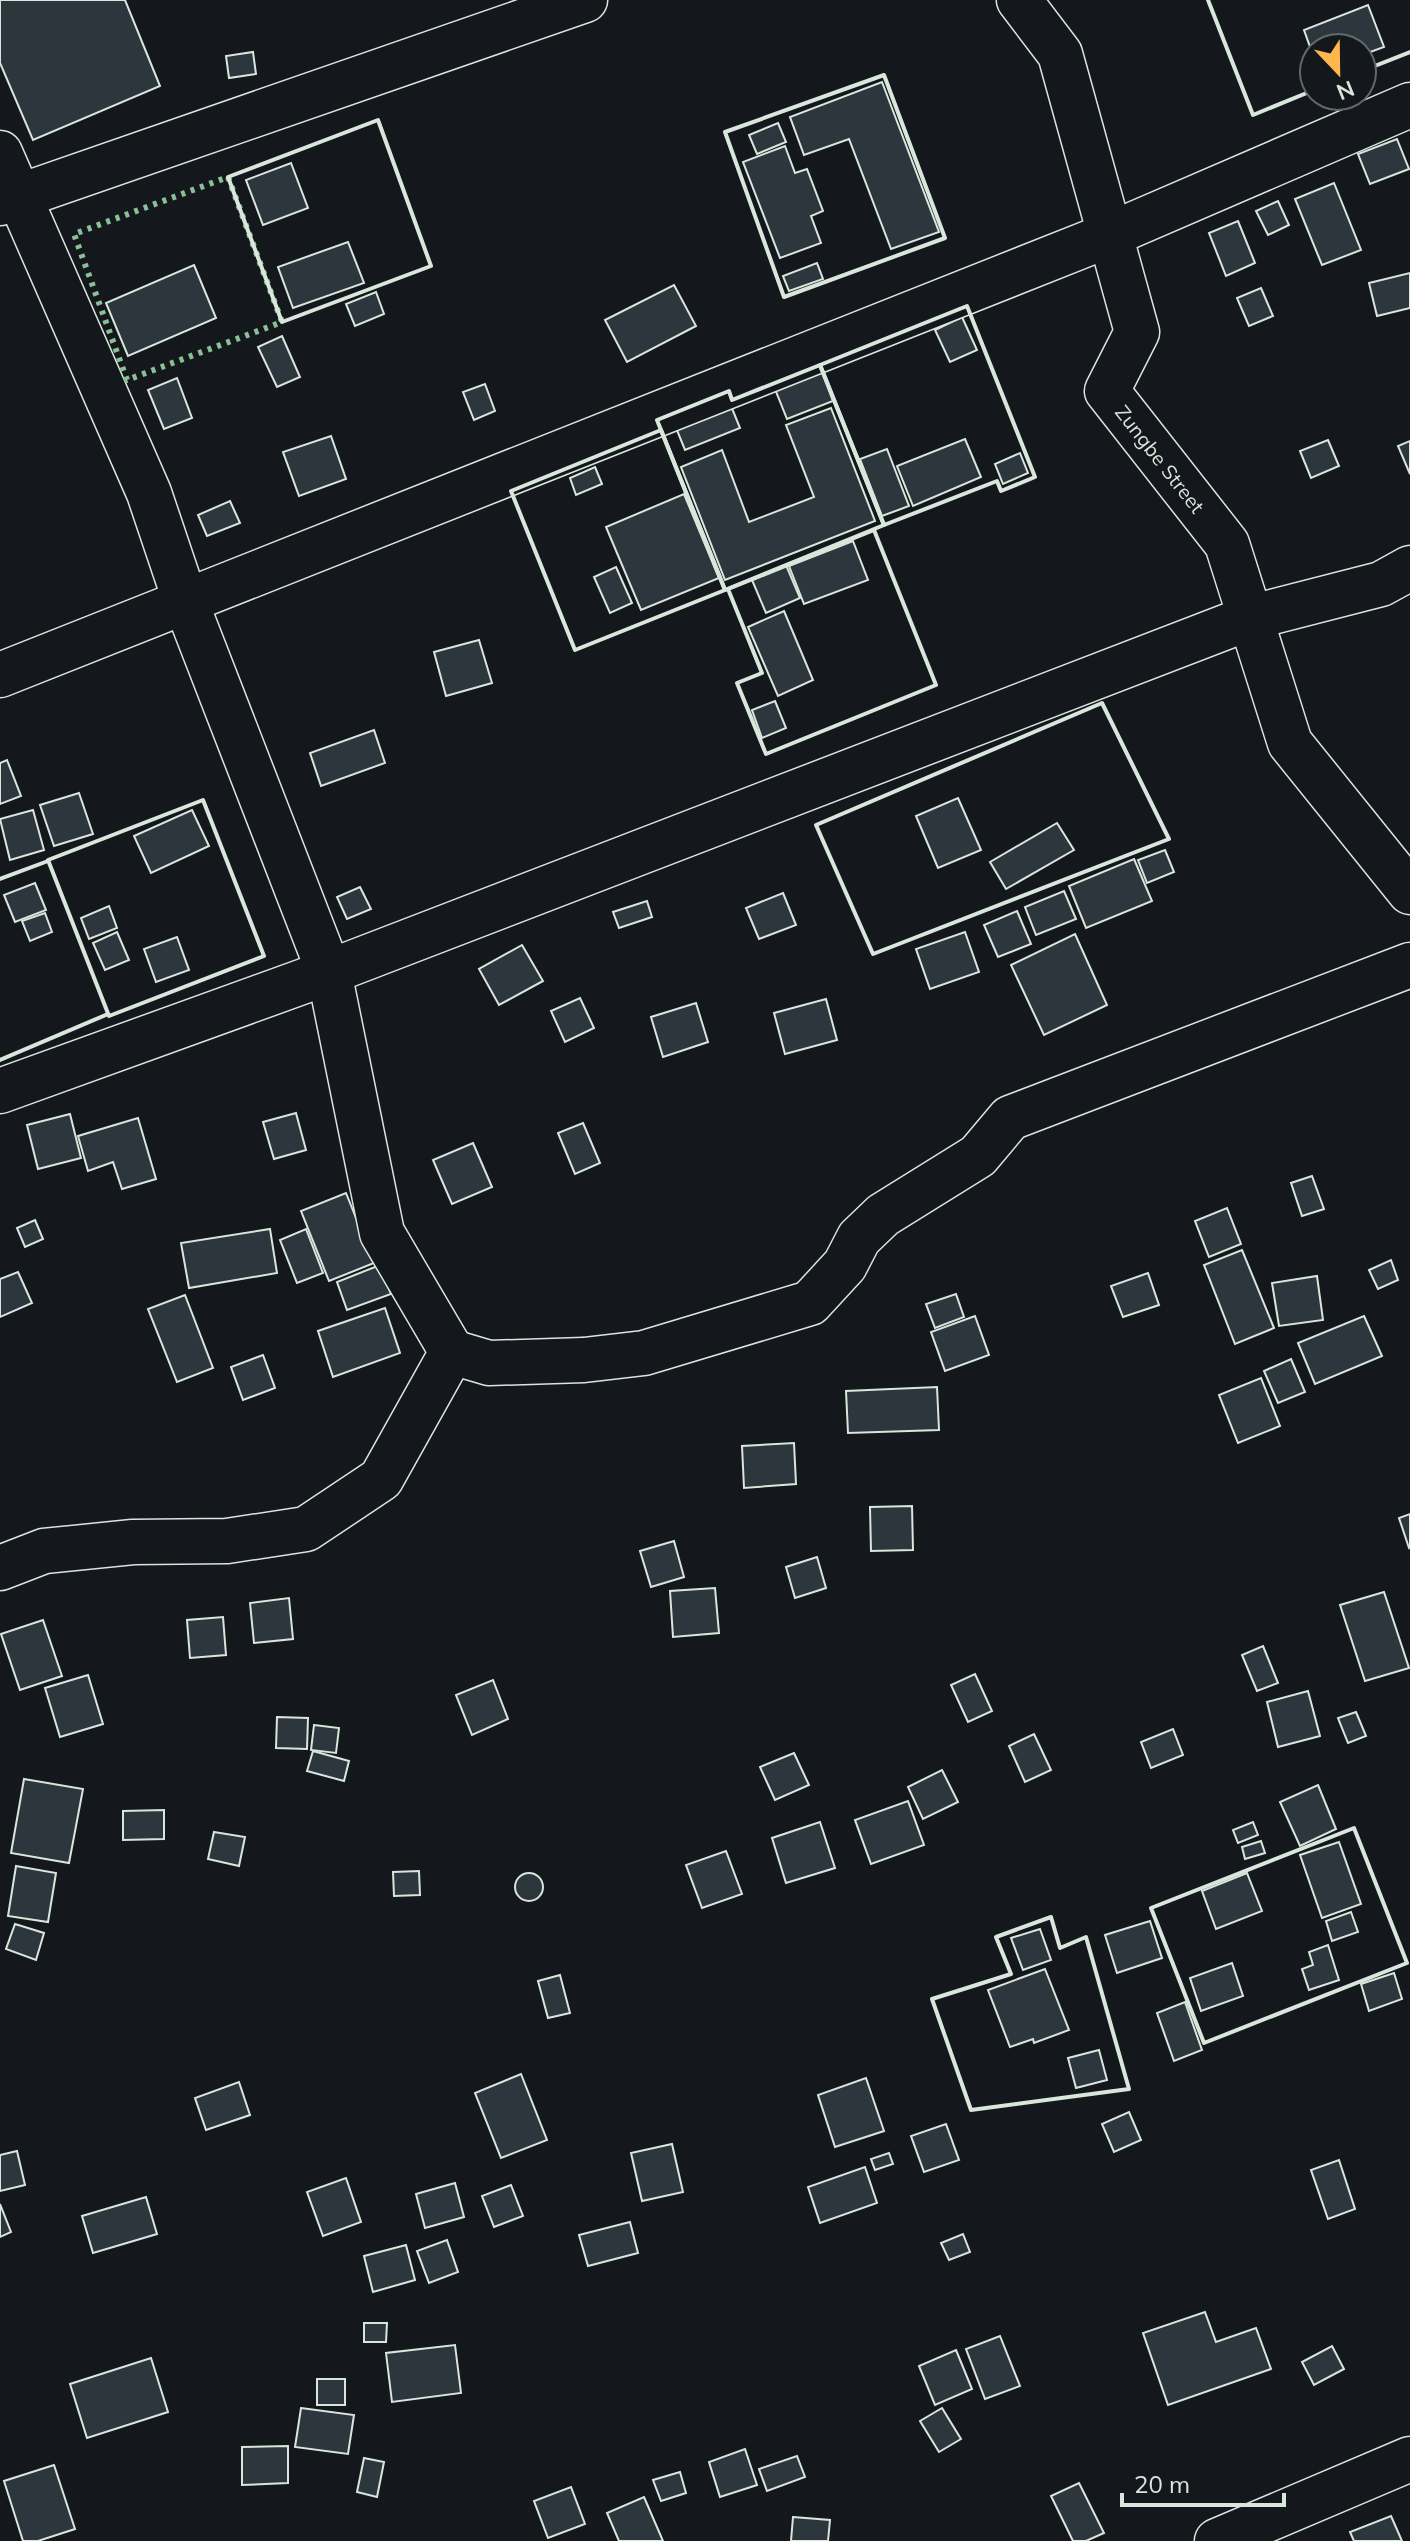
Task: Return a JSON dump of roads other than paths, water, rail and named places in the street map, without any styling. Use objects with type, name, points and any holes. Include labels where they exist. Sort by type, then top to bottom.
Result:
[{"type":"street","points":[[8,199],[585,0]]},
{"type":"street","name":"Zungbe Street","points":[[1019,0],[1060,54],[1137,332],[1107,391],[1227,544],[1290,743],[1410,892]]},
{"type":"street","points":[[0,675],[1109,235],[1410,105]]},
{"type":"street","points":[[0,153],[8,199],[149,493],[186,603],[329,972],[382,1233],[452,1352],[489,1363],[584,1360],[644,1353],[810,1303],[845,1265],[859,1238],[883,1215],[978,1156],[1010,1118],[1410,965]]},
{"type":"street","points":[[0,1091],[329,972],[1249,618],[1381,584],[1410,568]]},
{"type":"street","points":[[0,1568],[44,1551],[133,1542],[227,1541],[306,1529],[381,1479],[452,1352]]},
{"type":"street","points":[[1217,2541],[1410,2459]]}]
